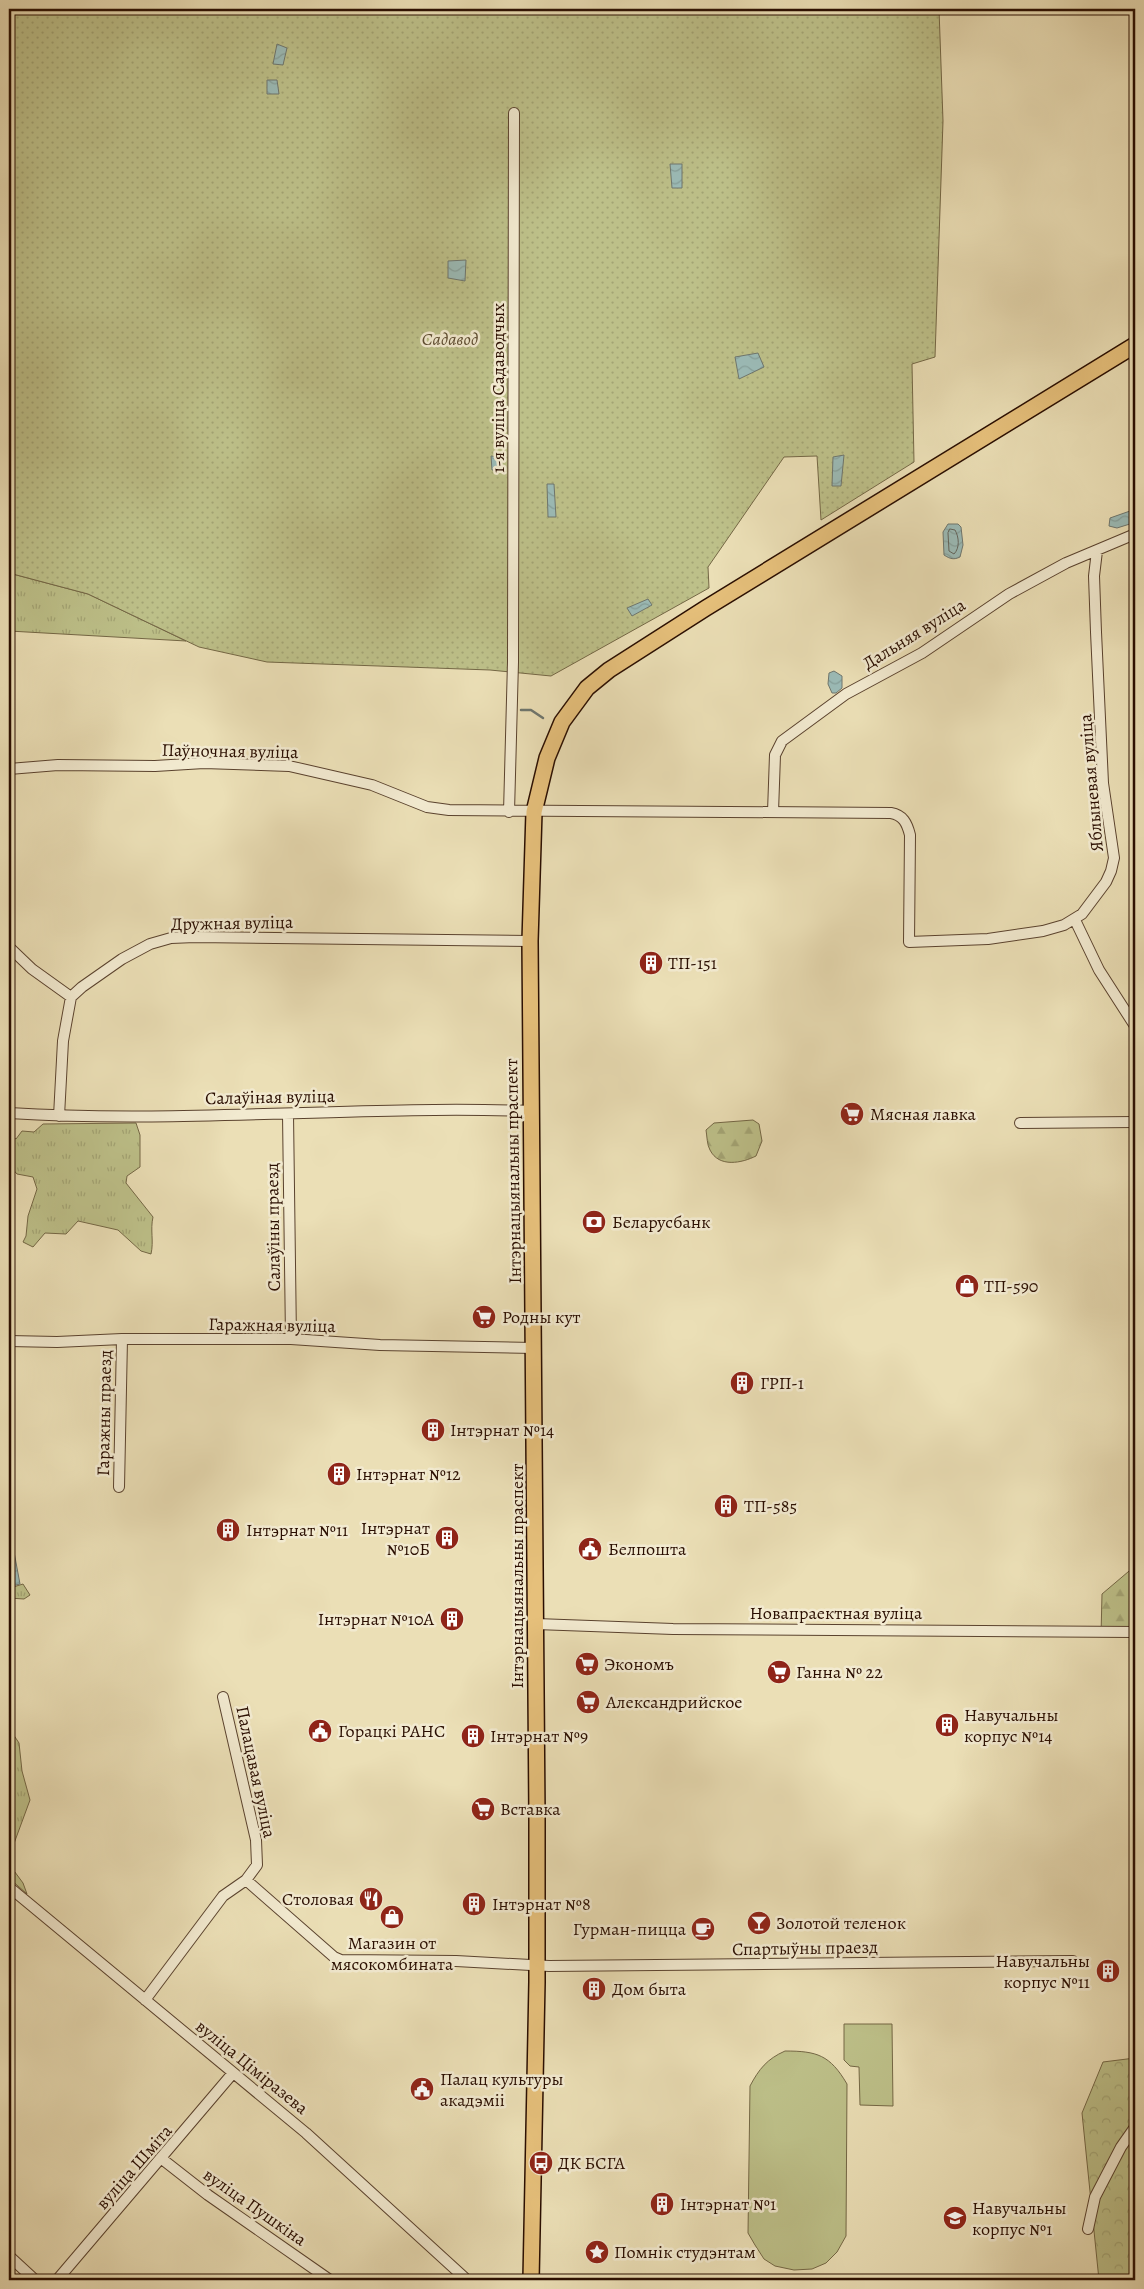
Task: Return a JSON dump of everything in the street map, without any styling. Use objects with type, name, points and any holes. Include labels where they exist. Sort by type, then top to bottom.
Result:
[{"type":"main road","name":"Інтэрнацыянальны праспект","points":[[531,2280],[536,1966],[536,1624],[530,942],[534,812],[547,758],[562,722],[587,688],[609,670],[706,608],[1135,345]]},
{"type":"street","name":"1-я вуліца Садаводчых","points":[[509,812],[513,662],[514,113]]},
{"type":"street","name":"Дальняя вуліца","points":[[774,812],[776,755],[782,742],[846,694],[922,653],[1009,594],[1066,564],[1135,534]]},
{"type":"street","name":"Яблыневая вуліца","points":[[1074,920],[1106,882],[1114,858],[1104,783],[1094,594],[1097,551]]},
{"type":"street","name":"Паўночная вуліца","points":[[9,769],[58,765],[154,766],[204,764],[290,766],[372,785],[427,808],[534,812]]},
{"type":"street","points":[[534,812],[891,813],[901,817],[906,822],[911,840],[909,942],[963,942],[1013,936],[1043,931],[1074,920],[1099,970],[1135,1026]]},
{"type":"street","name":"Дружная вуліца","points":[[70,997],[82,986],[122,959],[150,944],[171,938],[530,942]]},
{"type":"street","points":[[9,946],[32,969],[70,997],[63,1041],[59,1116]]},
{"type":"street","name":"Салаўіная вуліца","points":[[9,1113],[59,1116],[288,1114],[476,1109],[531,1111]]},
{"type":"street","name":"Салаўіны праезд","points":[[288,1114],[291,1339]]},
{"type":"street","points":[[1020,1123],[1135,1122]]},
{"type":"street","name":"Гаражная вуліца","points":[[9,1340],[57,1342],[122,1339],[291,1339],[380,1345],[534,1348]]},
{"type":"street","name":"Гаражны праезд","points":[[119,1487],[122,1339]]},
{"type":"street","name":"Новапраектная вуліца","points":[[536,1624],[673,1629],[1135,1632]]},
{"type":"street","name":"Палацавая вуліца","points":[[223,1696],[256,1840],[257,1865],[246,1880]]},
{"type":"street","points":[[145,2000],[223,1896],[246,1880]]},
{"type":"street","name":"Спартыўны праезд","points":[[246,1880],[334,1958],[341,1960],[456,1961],[536,1966],[1073,1961]]},
{"type":"street","name":"вуліца Ціміразева","points":[[9,1887],[346,2168],[468,2280]]},
{"type":"street","name":"вуліца Шміта","points":[[58,2280],[233,2074]]},
{"type":"street","points":[[1088,2229],[1095,2197],[1121,2147],[1135,2127]]},
{"type":"street","name":"вуліца Пушкіна","points":[[162,2159],[208,2195],[330,2280]]},
{"type":"street","points":[[9,2256],[35,2280]]},
{"type":"green space","name":"Садавод","points":[[9,9],[939,9],[943,121],[935,357],[912,364],[914,462],[821,520],[817,456],[784,457],[708,567],[709,588],[551,676],[490,670],[267,662],[199,647],[88,594],[9,573]]},
{"type":"green space","points":[[9,573],[88,594],[186,641],[9,631]]},
{"type":"green space","points":[[753,1120],[759,1124],[762,1141],[756,1156],[744,1161],[725,1162],[714,1156],[708,1146],[706,1130],[714,1123]]},
{"type":"green space","points":[[136,1123],[140,1135],[140,1167],[127,1176],[126,1183],[153,1217],[151,1254],[141,1251],[118,1230],[78,1221],[66,1234],[45,1233],[33,1247],[23,1242],[26,1236],[28,1216],[37,1189],[33,1177],[17,1174],[9,1165],[9,1134],[16,1139],[22,1131],[34,1132],[43,1124]]},
{"type":"green space","points":[[1135,1566],[1135,1635],[1101,1636],[1102,1594]]},
{"type":"green space","points":[[23,1584],[30,1595],[24,1599],[9,1598],[9,1586],[10,1588]]},
{"type":"green space","points":[[9,1728],[19,1743],[22,1771],[30,1800],[9,1857],[9,1827],[12,1804],[9,1801]]},
{"type":"green space","points":[[9,1864],[23,1883],[27,1894],[9,1878]]},
{"type":"green space","points":[[844,2024],[892,2024],[893,2106],[860,2105],[859,2067],[850,2066],[844,2060]]},
{"type":"green space","points":[[785,2051],[806,2052],[822,2057],[835,2067],[847,2084],[846,2236],[837,2252],[826,2263],[812,2269],[794,2270],[775,2266],[764,2259],[748,2233],[750,2086],[764,2065],[773,2057]]},
{"type":"green space","points":[[1135,2058],[1135,2280],[1099,2280],[1082,2113],[1103,2062]]},
{"type":"water","points":[[277,44],[287,48],[283,65],[273,64]]},
{"type":"water","points":[[267,80],[277,80],[279,94],[267,94]]},
{"type":"water","points":[[670,164],[682,164],[682,188],[672,188]]},
{"type":"water","points":[[466,260],[465,281],[448,278],[448,261]]},
{"type":"water","points":[[758,353],[764,367],[739,379],[735,357]]},
{"type":"water","points":[[844,455],[841,486],[832,486],[833,457]]},
{"type":"water","points":[[491,456],[499,457],[500,470],[492,470]]},
{"type":"water","points":[[547,484],[554,484],[556,517],[548,517]]},
{"type":"water","points":[[1130,511],[1135,517],[1133,523],[1117,528],[1109,526],[1110,518]]},
{"type":"water","points":[[948,524],[958,524],[961,527],[963,545],[960,557],[956,559],[944,555],[943,532]]},
{"type":"water","points":[[648,599],[652,605],[632,616],[627,608]]},
{"type":"water","points":[[834,671],[842,676],[842,688],[836,693],[832,693],[828,684],[829,673]]},
{"type":"water","points":[[9,1525],[20,1584],[12,1586],[9,1582]]},
{"type":"waterway","points":[[521,710],[531,710],[543,718]]},
{"type":"place","name":"ТП-151","points":[[651,963]]},
{"type":"place","name":"Мясная лавка","points":[[852,1114]]},
{"type":"place","name":"Беларусбанк","points":[[594,1222]]},
{"type":"place","name":"ТП-590","points":[[967,1286]]},
{"type":"place","name":"Родны кут","points":[[484,1317]]},
{"type":"place","name":"ГРП-1","points":[[742,1383]]},
{"type":"place","name":"Інтэрнат №14","points":[[433,1430]]},
{"type":"place","name":"Інтэрнат №12","points":[[339,1474]]},
{"type":"place","name":"ТП-585","points":[[726,1506]]},
{"type":"place","name":"Інтэрнат №11","points":[[228,1530]]},
{"type":"place","name":"Інтэрнат №10Б","points":[[447,1538]]},
{"type":"place","name":"Белпошта","points":[[590,1549]]},
{"type":"place","name":"Інтэрнат №10А","points":[[452,1619]]},
{"type":"place","name":"Экономъ","points":[[587,1664]]},
{"type":"place","name":"Ганна № 22","points":[[779,1672]]},
{"type":"place","name":"Александрийское","points":[[588,1702]]},
{"type":"place","name":"Навучальны корпус №14","points":[[947,1725]]},
{"type":"place","name":"Горацкі РАНС","points":[[320,1731]]},
{"type":"place","name":"Інтэрнат №9","points":[[473,1736]]},
{"type":"place","name":"Вставка","points":[[483,1809]]},
{"type":"place","name":"Столовая","points":[[371,1899]]},
{"type":"place","name":"Інтэрнат №8","points":[[474,1904]]},
{"type":"place","name":"Магазин от мясокомбината","points":[[392,1917]]},
{"type":"place","name":"Золотой теленок","points":[[759,1923]]},
{"type":"place","name":"Гурман-пицца","points":[[703,1929]]},
{"type":"place","name":"Навучальны корпус №11","points":[[1108,1971]]},
{"type":"place","name":"Дом быта","points":[[594,1989]]},
{"type":"place","name":"Палац культуры акадэміі","points":[[422,2089]]},
{"type":"place","name":"ДК БСГА","points":[[541,2163]]},
{"type":"place","name":"Інтэрнат №1","points":[[662,2204]]},
{"type":"place","name":"Навучальны корпус №1","points":[[955,2218]]},
{"type":"place","name":"Помнік студэнтам","points":[[597,2252]]}]
